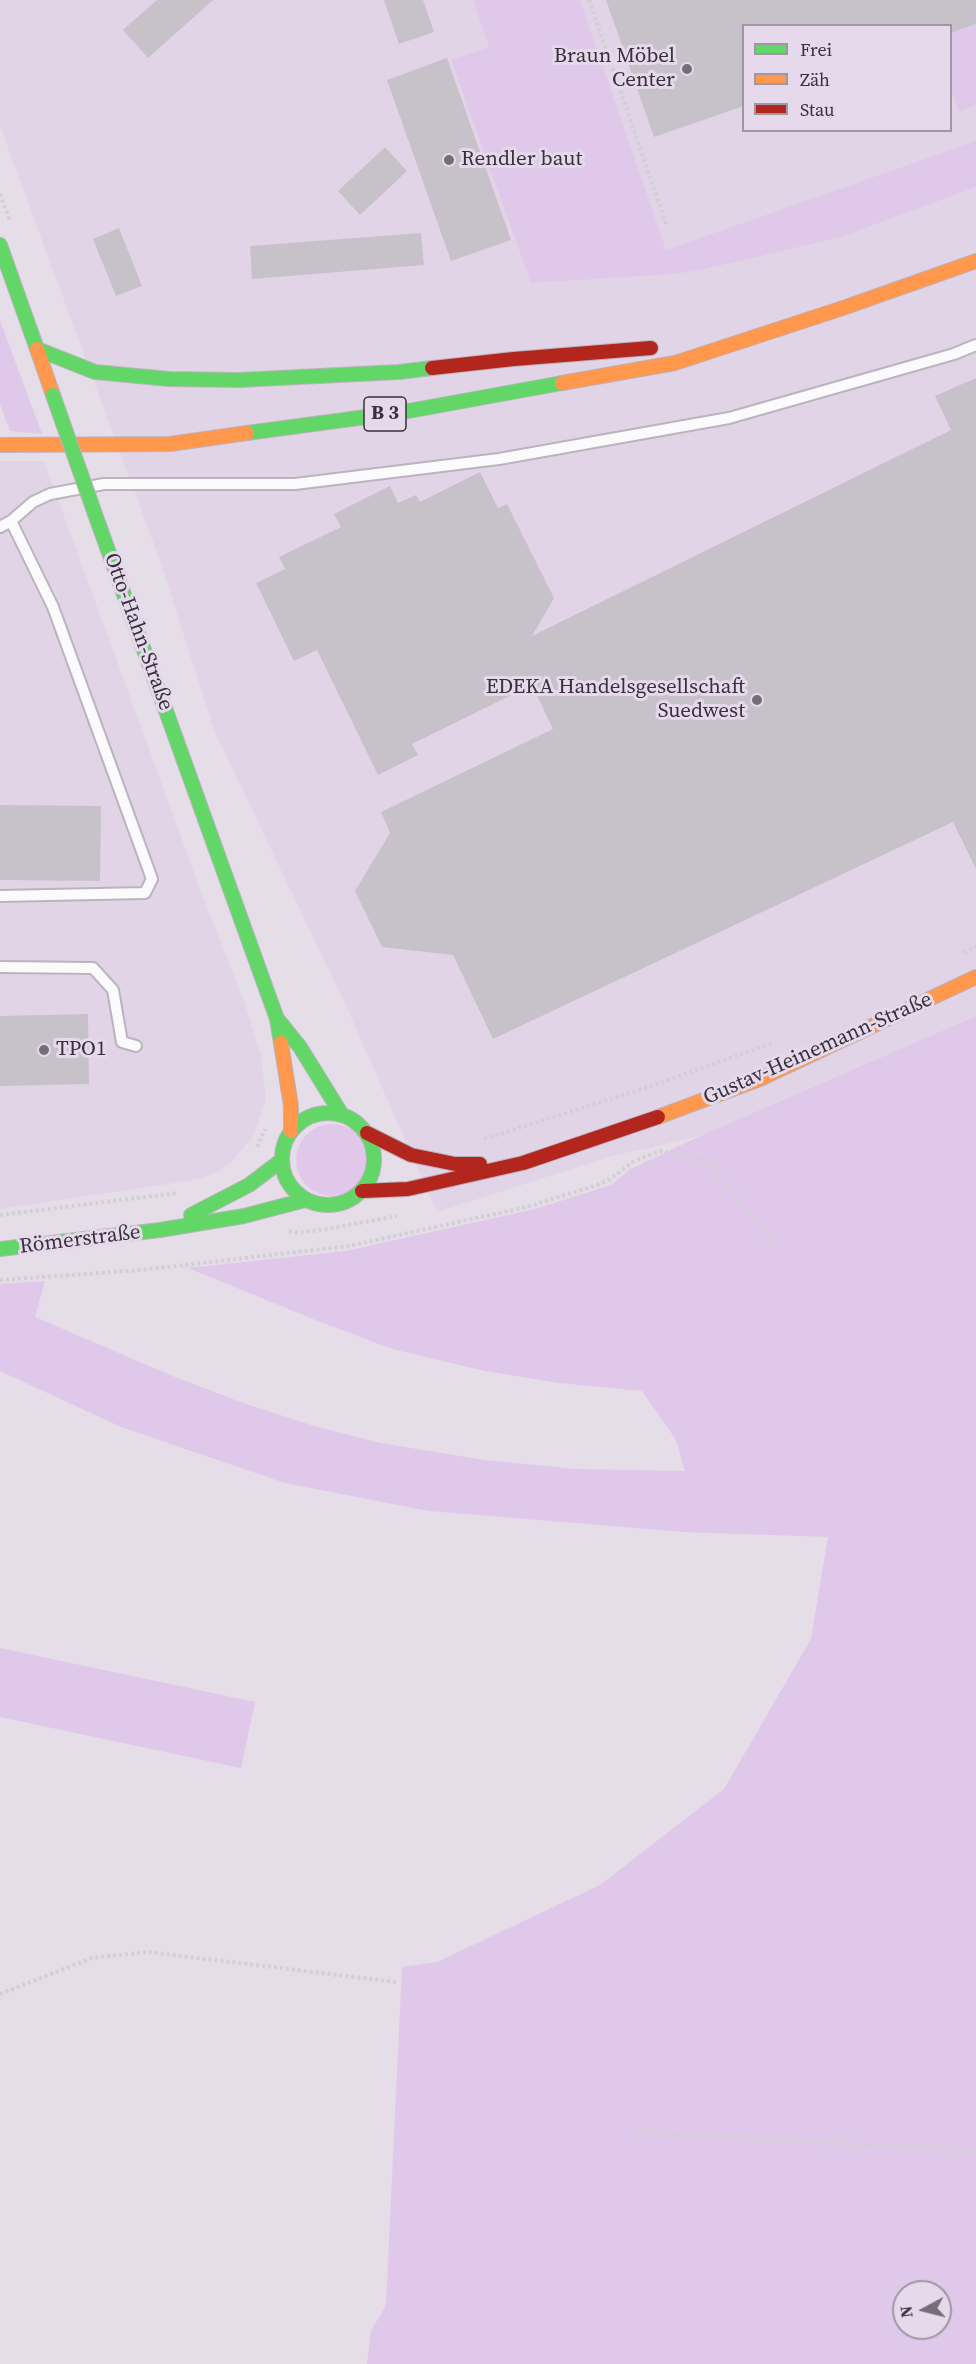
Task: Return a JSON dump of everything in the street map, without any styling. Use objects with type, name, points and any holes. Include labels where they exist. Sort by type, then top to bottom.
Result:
[{"type":"street","name":"Otto-Hahn-Straße","points":[[0,245],[277,1019],[291,1106],[291,1131]]},
{"type":"street","name":"B 3","points":[[0,445],[170,444],[403,412],[675,363],[976,260]]},
{"type":"street","name":"B 3","points":[[37,349],[95,372],[169,379],[239,380],[399,372],[514,359],[731,344]]},
{"type":"street","name":"Gustav-Heinemann-Straße","points":[[362,1191],[408,1189],[523,1163],[652,1119],[760,1079],[976,977]]},
{"type":"street","name":"Otto-Hahn-Straße","points":[[277,1019],[300,1047],[342,1114]]},
{"type":"street","points":[[317,1114],[342,1114],[356,1122],[367,1133],[373,1147],[375,1163],[371,1178],[362,1191],[350,1201],[335,1206],[319,1205],[304,1200],[285,1176],[282,1160],[284,1145],[291,1131],[303,1120],[317,1114]]},
{"type":"street","name":"Gustav-Heinemann-Straße","points":[[367,1133],[411,1155],[455,1164],[523,1163]]},
{"type":"street","name":"Römerstraße","points":[[160,1230],[249,1185],[282,1160]]},
{"type":"street","name":"Römerstraße","points":[[0,1249],[160,1230],[244,1216],[304,1200]]},
{"type":"lane","points":[[0,527],[11,521],[33,502],[50,494],[104,484],[295,484],[500,459],[729,418],[954,354],[976,345]]},
{"type":"lane","points":[[0,896],[145,893],[152,879],[53,607],[11,521]]},
{"type":"lane","points":[[0,967],[93,968],[113,990],[122,1042],[136,1046]]},
{"type":"path","points":[[589,0],[667,226]]},
{"type":"path","points":[[956,958],[976,946]]},
{"type":"path","points":[[478,1140],[642,1089],[775,1042]]},
{"type":"path","points":[[251,1155],[257,1148],[265,1128]]},
{"type":"path","points":[[0,1280],[141,1270],[349,1246],[527,1207],[609,1180],[634,1161],[660,1151],[705,1159],[774,1244]]},
{"type":"path","points":[[287,1231],[298,1233],[396,1216],[408,1207],[408,1189]]},
{"type":"path","points":[[0,1215],[180,1193]]},
{"type":"path","points":[[0,1994],[92,1958],[148,1952],[396,1982]]},
{"type":"path","points":[[636,2132],[976,2151]]},
{"type":"shaded area","points":[[0,0],[976,0],[976,1016],[700,1136],[612,1156],[437,1212],[347,1008],[214,730],[163,569],[0,126]]},
{"type":"shaded area","points":[[473,0],[580,0],[666,250],[976,141],[976,187],[841,237],[701,270],[674,274],[531,283],[451,60],[489,47]]},
{"type":"shaded area","points":[[976,24],[976,105],[959,112],[952,93],[952,33]]},
{"type":"shaded area","points":[[0,320],[42,434],[10,431],[0,404]]},
{"type":"shaded area","points":[[0,461],[44,461],[204,900],[245,1004],[261,1056],[266,1099],[254,1135],[234,1159],[216,1173],[198,1179],[168,1184],[0,1209]]},
{"type":"shaded area","points":[[976,1016],[976,2364],[367,2364],[371,2331],[386,2305],[402,1967],[437,1962],[600,1885],[724,1789],[811,1639],[828,1537],[683,1532],[429,1511],[285,1483],[121,1427],[0,1371],[0,1284],[45,1281],[35,1317],[170,1375],[246,1404],[314,1426],[380,1443],[484,1460],[577,1469],[685,1471],[676,1440],[642,1391],[559,1383],[485,1371],[392,1349],[188,1268],[346,1251],[535,1209],[611,1185],[629,1170],[700,1136]]},
{"type":"shaded area","points":[[332,1124],[352,1130],[362,1140],[368,1160],[362,1180],[352,1190],[332,1196],[312,1190],[302,1180],[296,1160],[302,1140],[312,1130]]},
{"type":"shaded area","points":[[0,1648],[255,1702],[241,1768],[0,1717]]},
{"type":"building","points":[[157,0],[213,0],[148,58],[123,30]]},
{"type":"building","points":[[384,0],[423,0],[434,32],[399,44]]},
{"type":"building","name":"Braun Möbel Center","points":[[606,0],[976,0],[976,24],[952,33],[952,24],[742,24],[742,107],[654,137]]},
{"type":"building","name":"Rendler baut","points":[[447,58],[511,240],[451,261],[387,80]]},
{"type":"building","points":[[385,147],[407,171],[360,215],[338,191]]},
{"type":"building","points":[[119,228],[142,286],[116,296],[93,239]]},
{"type":"building","points":[[421,233],[424,265],[252,279],[250,246]]},
{"type":"building","name":"EDEKA Handelsgesellschaft Suedwest","points":[[976,378],[976,869],[953,822],[493,1039],[453,955],[382,947],[355,891],[390,833],[381,812],[553,729],[532,685],[412,744],[418,755],[378,775],[317,650],[294,661],[256,583],[285,569],[279,557],[341,527],[334,514],[390,486],[398,503],[416,495],[420,502],[480,472],[498,508],[507,504],[554,598],[532,636],[951,430],[935,396]]},
{"type":"building","points":[[0,805],[101,806],[100,881],[0,880]]},
{"type":"building","name":"TPO1","points":[[88,1014],[89,1084],[0,1086],[0,1016]]},
{"type":"traffic: fast","points":[[0,245],[37,349],[95,372],[169,379],[239,380],[399,372],[432,368]]},
{"type":"traffic: fast","points":[[247,433],[403,412],[562,383]]},
{"type":"traffic: fast","points":[[53,395],[95,514]]},
{"type":"traffic: fast","points":[[95,514],[277,1019],[281,1043]]},
{"type":"traffic: fast","points":[[279,1021],[300,1047],[342,1115]]},
{"type":"traffic: fast","points":[[328,1113],[346,1116],[361,1126],[371,1141],[374,1159],[371,1177],[361,1192],[346,1202],[328,1205],[310,1202],[295,1192],[285,1177],[282,1159],[285,1141],[295,1126],[310,1116],[328,1113]]},
{"type":"traffic: fast","points":[[191,1215],[249,1185],[282,1160]]},
{"type":"traffic: fast","points":[[0,1249],[160,1230],[244,1216],[305,1200]]},
{"type":"traffic: slow","points":[[562,383],[675,363],[843,308],[976,261]]},
{"type":"traffic: slow","points":[[37,349],[53,395]]},
{"type":"traffic: slow","points":[[0,445],[170,444],[247,433]]},
{"type":"traffic: slow","points":[[658,1117],[760,1079],[976,977]]},
{"type":"traffic: slow","points":[[281,1043],[291,1106],[291,1131]]},
{"type":"traffic: jam","points":[[432,368],[651,348]]},
{"type":"traffic: jam","points":[[362,1191],[408,1189],[523,1163],[658,1117]]},
{"type":"traffic: jam","points":[[367,1133],[411,1155],[455,1164],[480,1164]]},
{"type":"place","name":"Braun Möbel Center","points":[[687,69]]},
{"type":"place","name":"Rendler baut","points":[[449,160]]},
{"type":"place","name":"EDEKA Handelsgesellschaft Suedwest","points":[[757,700]]},
{"type":"place","name":"TPO1","points":[[44,1050]]}]
